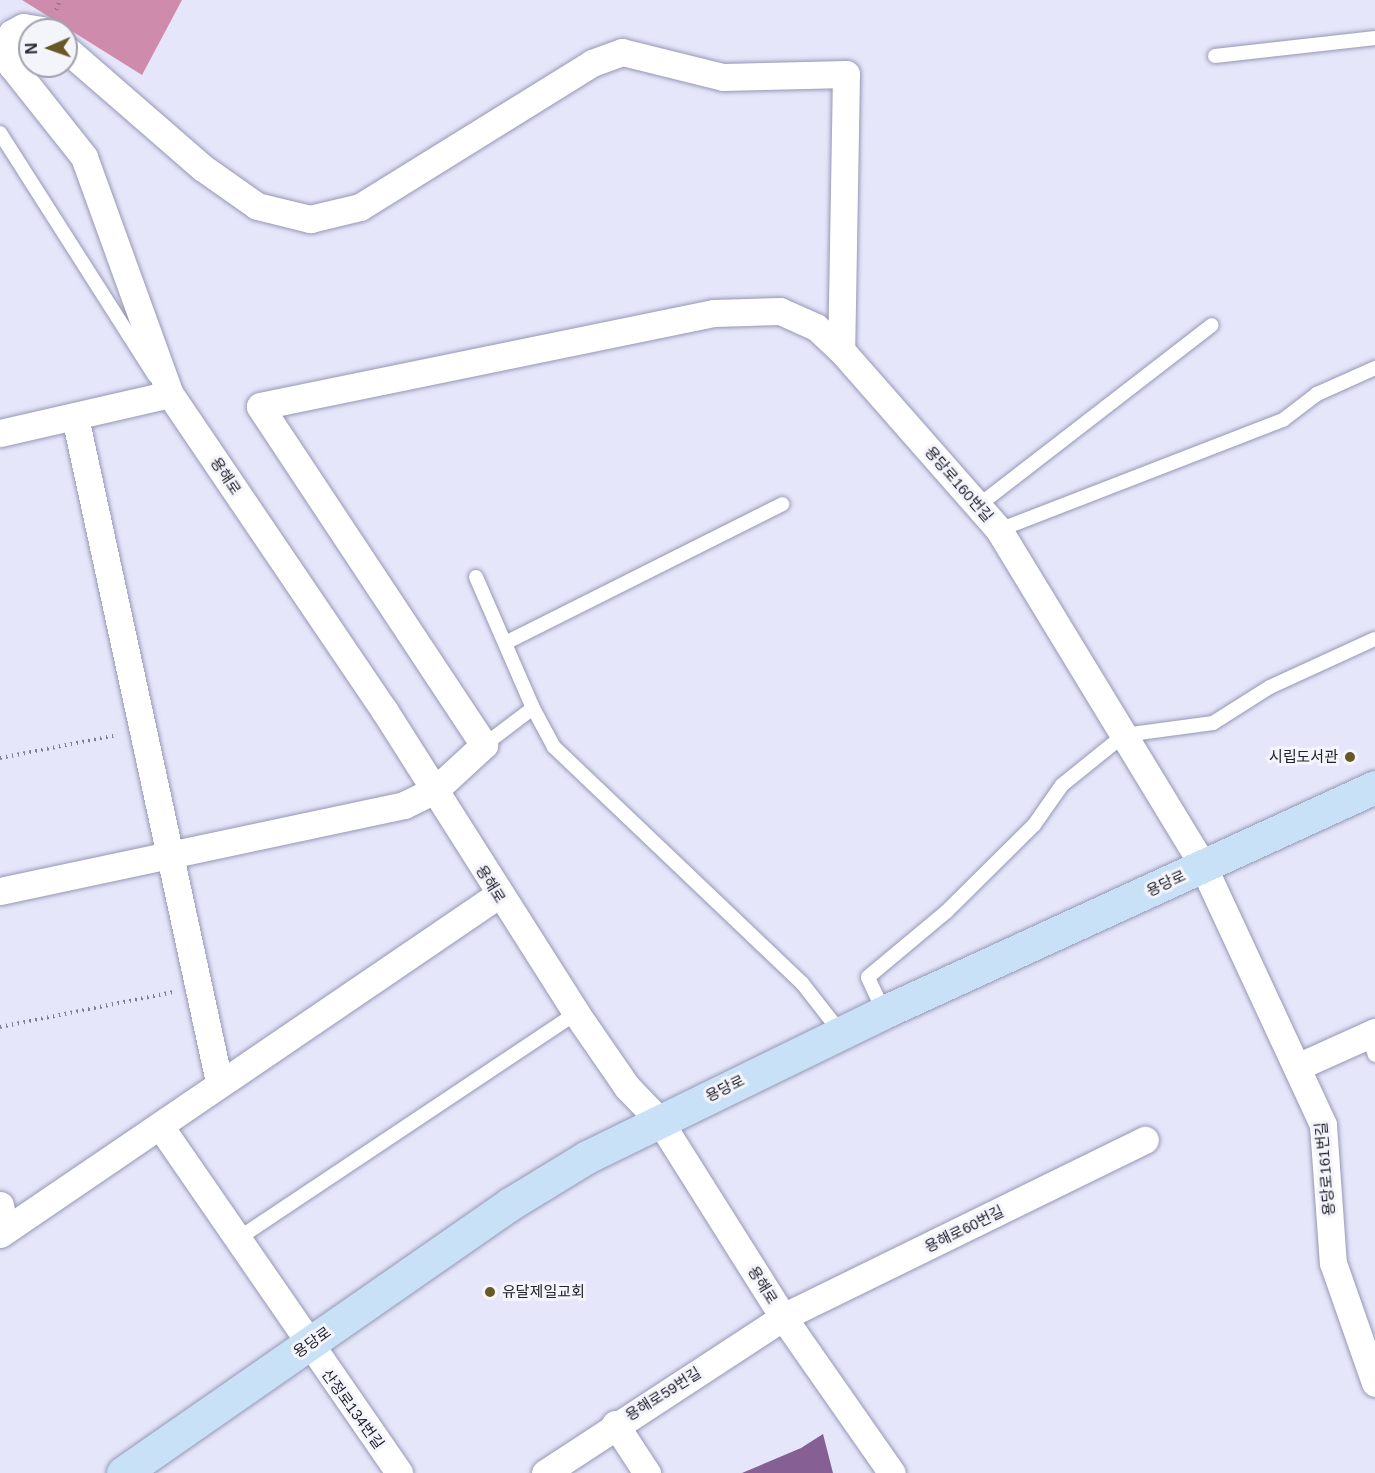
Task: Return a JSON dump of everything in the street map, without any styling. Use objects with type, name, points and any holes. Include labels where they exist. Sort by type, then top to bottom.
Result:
[{"type":"street","name":"용해로","points":[[18,30],[12,33],[6,48],[12,66],[18,74]]},
{"type":"street","points":[[78,59],[203,168],[257,206],[310,219],[360,207],[592,63],[622,52],[723,77],[846,74],[841,350]]},
{"type":"street","name":"용해로","points":[[21,78],[84,157],[129,273],[170,394],[435,790],[498,896],[576,1013],[627,1088],[659,1120],[783,1317],[892,1473]]},
{"type":"street","name":"용당로160번길","points":[[484,745],[260,406],[714,313],[780,311],[816,327],[841,350],[999,530],[1203,866]]},
{"type":"street","points":[[0,433],[170,394]]},
{"type":"street","points":[[75,417],[166,854],[195,987],[219,1082]]},
{"type":"street","points":[[0,891],[404,805],[435,790],[484,745]]},
{"type":"street","name":"용당로","points":[[123,1473],[510,1204],[659,1120],[884,1012],[1375,787]]},
{"type":"street","name":"용당로161번길","points":[[1203,866],[1323,1125],[1339,1294],[1375,1383]]},
{"type":"street","points":[[2,1223],[160,1126],[219,1082],[498,896]]},
{"type":"street","points":[[1297,1067],[1373,1041]]},
{"type":"street","name":"산정로134번길","points":[[160,1126],[307,1345],[399,1473]]},
{"type":"street","name":"용해로60번길","points":[[783,1317],[1145,1140]]},
{"type":"street","name":"용해로59번길","points":[[545,1473],[615,1424],[783,1317]]},
{"type":"street","points":[[615,1424],[648,1473]]},
{"type":"lane","points":[[1215,56],[1375,38]]},
{"type":"lane","points":[[0,133],[47,201],[123,332],[170,394]]},
{"type":"lane","points":[[979,505],[1212,325]]},
{"type":"lane","points":[[999,530],[1283,420],[1317,394],[1375,368]]},
{"type":"lane","points":[[507,642],[782,504]]},
{"type":"lane","points":[[476,577],[507,642],[532,708],[554,747],[802,983],[841,1033]]},
{"type":"lane","points":[[884,1012],[868,977],[946,912],[1034,825],[1062,785],[1124,735],[1213,723],[1270,687],[1375,639]]},
{"type":"lane","points":[[484,745],[532,708]]},
{"type":"lane","points":[[236,1240],[576,1013]]},
{"type":"path","points":[[0,758],[142,730]]},
{"type":"path","points":[[0,1027],[195,987]]},
{"type":"shaded area","points":[[22,0],[182,0],[142,75],[78,35],[78,18],[51,18]]},
{"type":"building","points":[[823,1434],[833,1473],[742,1473],[801,1448]]},
{"type":"place","name":"시립도서관","points":[[1350,757]]},
{"type":"place","name":"유달제일교회","points":[[490,1292]]}]
